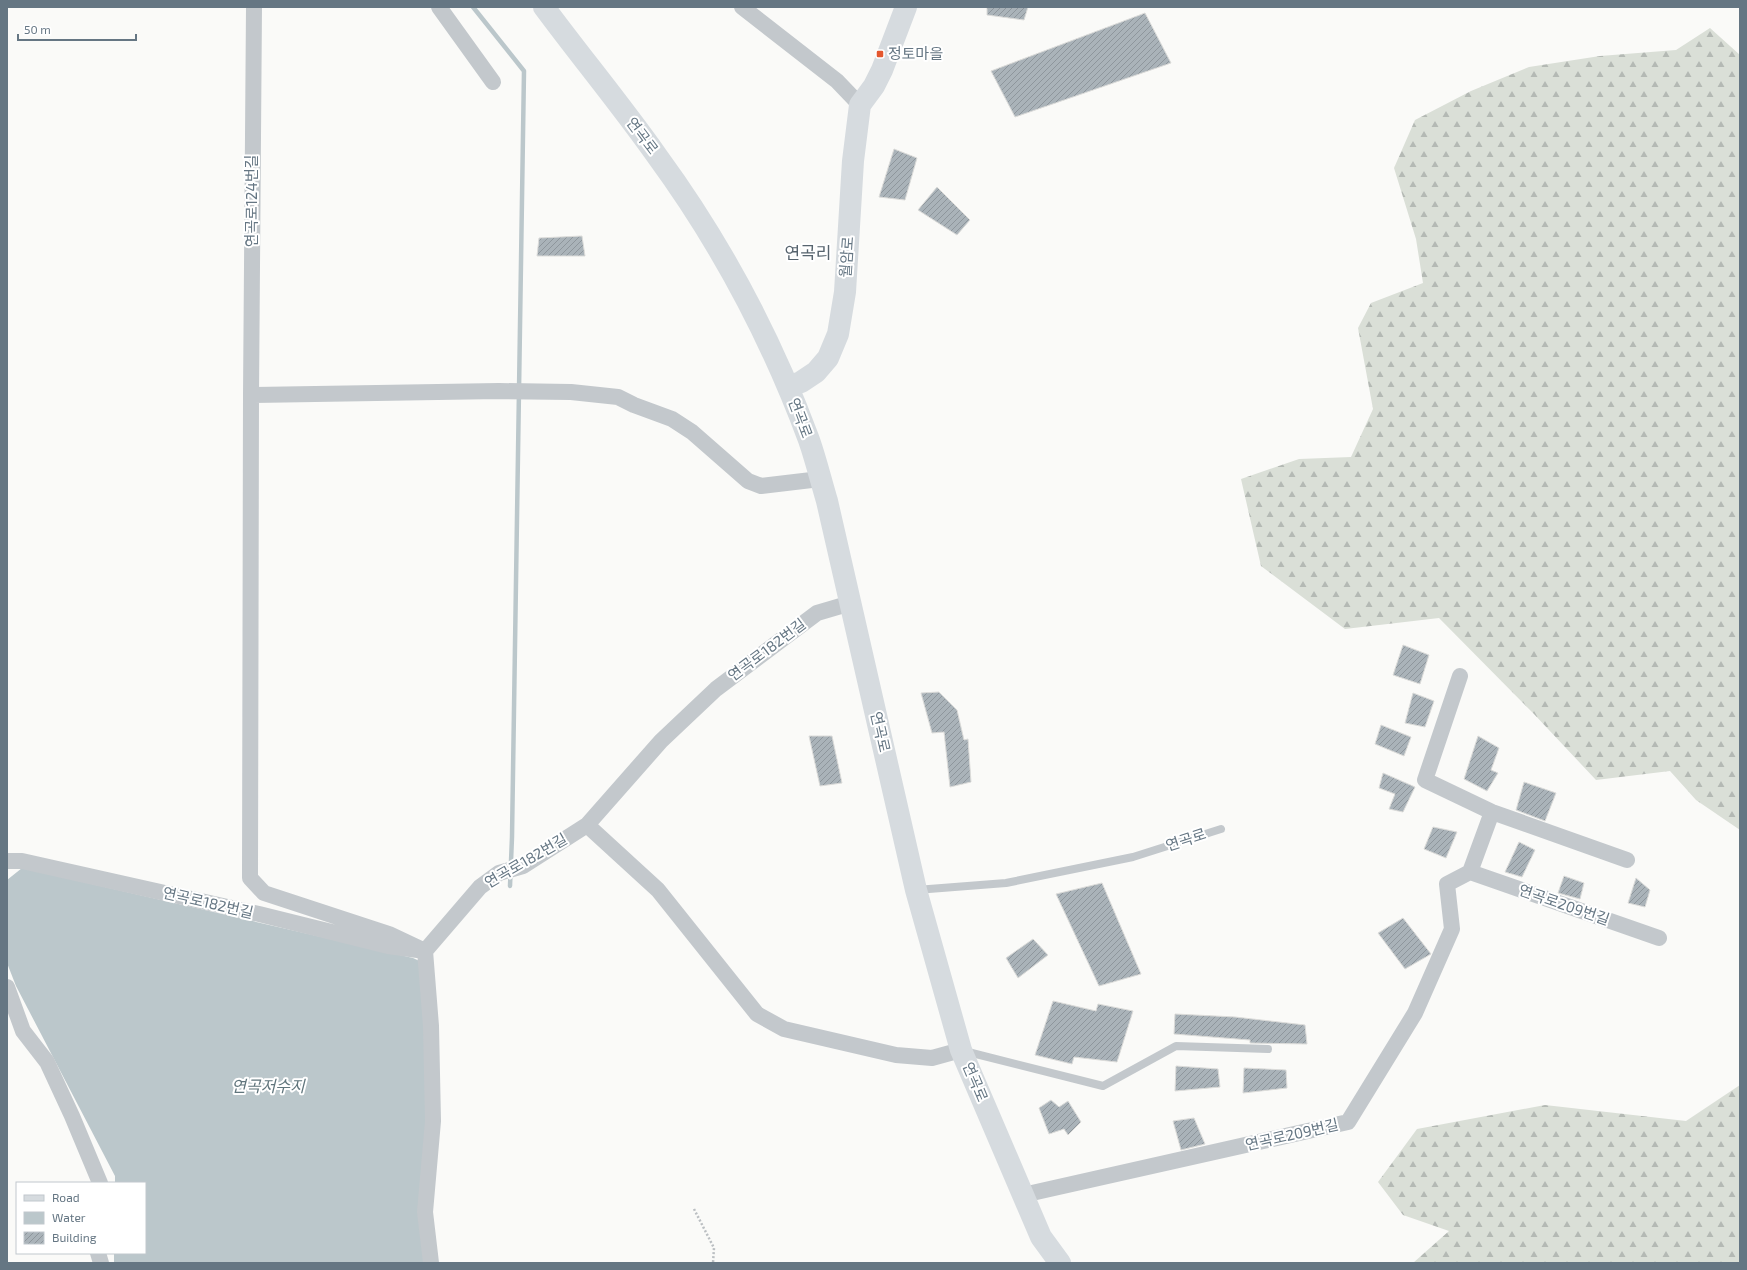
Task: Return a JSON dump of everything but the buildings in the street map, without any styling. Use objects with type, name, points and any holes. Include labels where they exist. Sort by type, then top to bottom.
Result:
[{"type":"street","name":"연곡로124번길","points":[[254,7],[251,394],[250,878],[264,893],[389,934],[425,951]]},
{"type":"street","points":[[439,7],[493,82]]},
{"type":"street","name":"연곡로","points":[[544,7],[658,156],[686,198],[719,250],[754,316],[788,388],[809,442],[820,479],[851,603],[916,890],[962,1050],[1041,1236],[1060,1263]]},
{"type":"street","points":[[742,7],[837,81],[860,105]]},
{"type":"street","name":"월암로","points":[[788,388],[801,382],[816,372],[828,358],[838,334],[845,292],[853,161],[860,105],[874,86],[882,70],[906,7]]},
{"type":"street","points":[[251,394],[499,391],[571,392],[618,397],[634,405],[672,419],[692,432],[748,481],[761,486],[820,479]]},
{"type":"street","name":"연곡로182번길","points":[[7,861],[22,861],[251,912],[388,946],[425,951],[480,887],[499,873],[523,866],[587,825],[661,741],[716,689],[817,613],[851,603]]},
{"type":"street","points":[[1460,676],[1425,780],[1492,812],[1627,860]]},
{"type":"street","points":[[1470,872],[1492,812]]},
{"type":"street","points":[[587,825],[658,890],[757,1014],[784,1029],[896,1055],[932,1058],[962,1050]]},
{"type":"street","name":"연곡로209번길","points":[[1023,1195],[1348,1122],[1415,1014],[1452,929],[1447,884],[1470,872],[1659,938]]},
{"type":"street","points":[[425,951],[431,1026],[433,1121],[424,1212],[431,1263]]},
{"type":"street","points":[[7,988],[23,1031],[47,1062],[72,1116],[100,1182]]},
{"type":"lane","name":"연곡로","points":[[916,890],[1013,882],[1133,857],[1221,829]]},
{"type":"lane","points":[[962,1050],[1103,1086],[1176,1046],[1268,1049]]},
{"type":"path","points":[[694,1210],[714,1248],[713,1263]]},
{"type":"green space","points":[[1710,28],[1740,55],[1740,830],[1696,800],[1670,771],[1596,780],[1533,713],[1439,618],[1345,629],[1261,566],[1241,479],[1299,459],[1351,457],[1373,409],[1358,328],[1371,303],[1423,283],[1416,239],[1394,168],[1415,120],[1471,91],[1529,67],[1600,56],[1676,50]]},
{"type":"green space","points":[[1740,1085],[1740,1263],[1413,1263],[1449,1231],[1403,1215],[1378,1182],[1417,1129],[1545,1105],[1686,1121]]},
{"type":"water","name":"연곡저수지","points":[[22,868],[413,958],[426,964],[431,1263],[114,1263],[114,1254],[146,1254],[146,1182],[115,1182],[115,1176],[16,986],[7,963],[7,880]]},
{"type":"waterway","points":[[473,7],[524,71],[510,886]]},
{"type":"place","name":"정토마을","points":[[880,54]]},
{"type":"district","name":"연곡리","points":[[808,253]]}]
